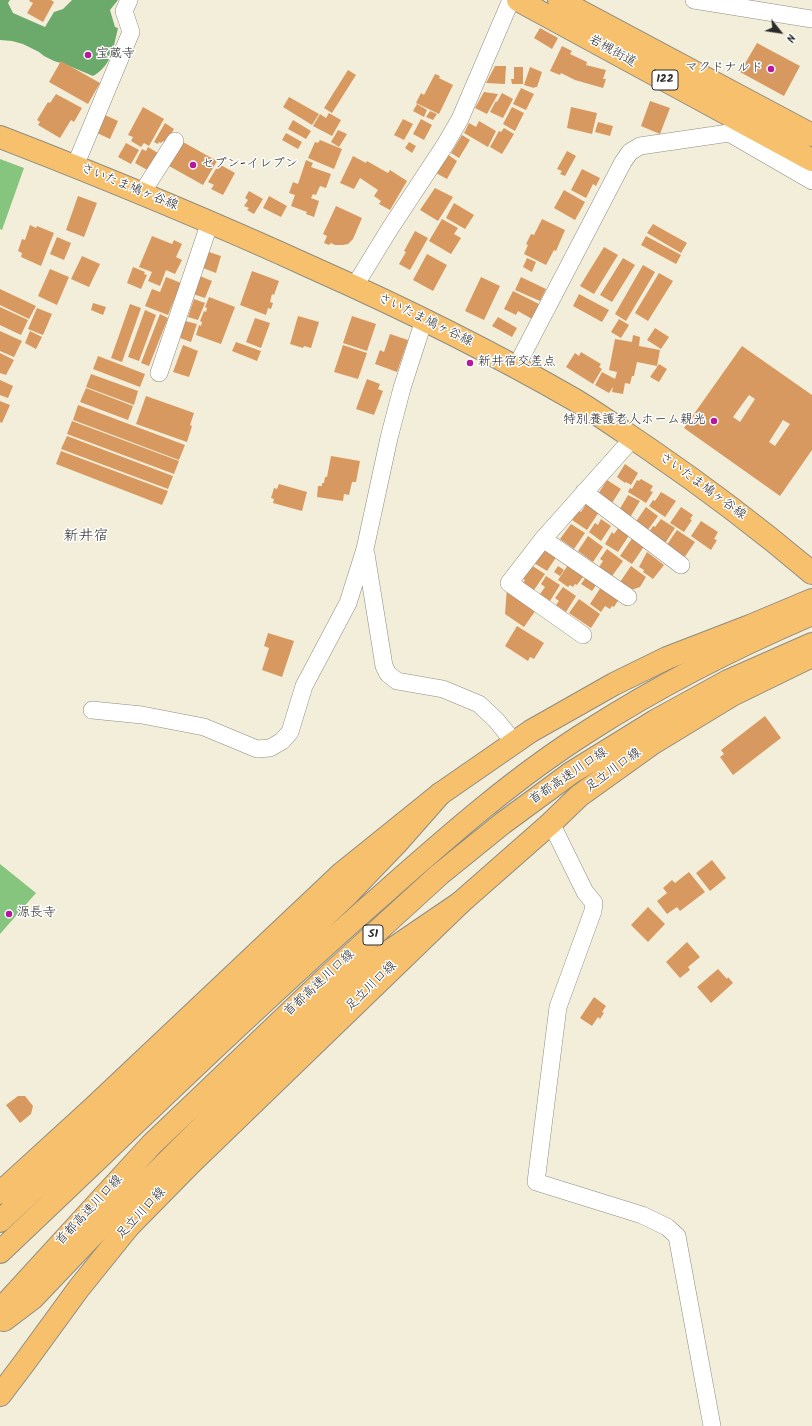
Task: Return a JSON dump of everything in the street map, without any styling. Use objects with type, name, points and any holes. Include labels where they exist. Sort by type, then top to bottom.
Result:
[{"type":"main road","name":"岩槻街道","points":[[518,0],[733,126],[812,160]]},
{"type":"main road","name":"岩槻街道","points":[[559,0],[812,135]]},
{"type":"main road","name":"さいたま鳩ヶ谷線","points":[[0,137],[142,193],[210,222],[354,287],[476,345],[577,401],[633,438],[707,489],[812,572]]},
{"type":"main road","points":[[3,1186],[94,1107],[342,873],[440,794],[531,731],[614,684],[667,658],[812,600]]},
{"type":"main road","name":"首都高速川口線","points":[[0,1252],[311,957],[428,854],[515,782],[588,731],[641,698],[699,666],[758,637],[812,614]]},
{"type":"main road","name":"首都高速川口線","points":[[0,1310],[151,1144],[326,978],[440,874],[497,828],[571,773],[655,721],[728,681],[812,644]]},
{"type":"main road","name":"足立川口線","points":[[0,1395],[79,1288],[129,1226],[192,1162],[460,904],[580,796],[653,743],[732,695],[812,656]]},
{"type":"main road","points":[[0,1221],[242,996],[348,894],[396,844],[440,794]]},
{"type":"main road","points":[[0,1324],[33,1298],[91,1237],[334,996],[388,952],[460,904]]},
{"type":"street","points":[[75,166],[131,32],[124,11],[129,0]]},
{"type":"street","points":[[354,287],[460,119],[512,0]]},
{"type":"street","points":[[694,0],[812,19]]},
{"type":"street","points":[[516,367],[623,162],[630,152],[640,146],[733,126],[812,181]]},
{"type":"street","points":[[142,193],[175,140]]},
{"type":"street","points":[[159,373],[210,222]]},
{"type":"street","points":[[92,710],[142,715],[188,723],[204,727],[257,749],[270,748],[282,741],[290,732],[304,686],[348,603],[365,549],[389,438],[402,388],[424,320]]},
{"type":"street","points":[[583,635],[509,582],[543,539],[633,438]]},
{"type":"street","points":[[584,492],[681,566]]},
{"type":"street","points":[[543,539],[628,597]]},
{"type":"street","points":[[365,549],[384,666],[388,674],[397,681],[443,689],[479,704],[496,720],[514,742]]},
{"type":"street","points":[[551,823],[585,892],[594,903],[593,911],[558,1007],[536,1182],[642,1215],[667,1227],[677,1236],[712,1426]]},
{"type":"green space","name":"宝蔵寺","points":[[0,0],[10,0],[8,3],[13,13],[45,27],[54,12],[63,9],[72,0],[118,0],[110,10],[115,27],[118,28],[113,50],[108,62],[93,76],[54,61],[23,44],[0,40]]},
{"type":"green space","points":[[0,159],[24,168],[2,230],[0,229]]},
{"type":"green space","name":"源長寺","points":[[0,864],[36,893],[0,934]]},
{"type":"building","points":[[51,0],[54,2],[43,22],[27,13],[33,3],[29,1]]},
{"type":"building","points":[[540,28],[558,38],[552,49],[534,38]]},
{"type":"building","points":[[757,43],[800,66],[784,96],[740,72]]},
{"type":"building","points":[[562,46],[572,51],[570,54],[587,62],[586,65],[606,70],[603,79],[606,79],[603,88],[575,80],[561,73],[560,75],[550,71]]},
{"type":"building","points":[[61,61],[100,83],[88,104],[49,82]]},
{"type":"building","points":[[495,66],[506,66],[505,84],[486,83]]},
{"type":"building","points":[[514,67],[523,67],[523,84],[512,84],[511,79],[514,79]]},
{"type":"building","points":[[530,67],[542,72],[537,87],[534,88],[524,85]]},
{"type":"building","points":[[348,70],[356,75],[332,113],[324,108]]},
{"type":"building","points":[[435,74],[440,76],[439,78],[453,85],[439,114],[416,103],[421,93],[424,95]]},
{"type":"building","points":[[521,88],[534,94],[526,110],[513,104]]},
{"type":"building","points":[[484,92],[498,94],[487,114],[475,108]]},
{"type":"building","points":[[502,93],[513,99],[503,118],[490,112]]},
{"type":"building","points":[[56,94],[82,108],[74,122],[71,120],[60,138],[38,125],[40,122],[37,120],[48,102],[50,103]]},
{"type":"building","points":[[289,97],[319,114],[312,125],[283,107]]},
{"type":"building","points":[[650,101],[670,108],[660,134],[641,126]]},
{"type":"building","points":[[417,104],[427,110],[424,117],[413,111]]},
{"type":"building","points":[[143,107],[164,119],[149,146],[144,143],[141,147],[131,141],[133,137],[128,135]]},
{"type":"building","points":[[512,107],[524,113],[515,131],[503,124]]},
{"type":"building","points":[[571,107],[597,113],[592,134],[567,128]]},
{"type":"building","points":[[430,111],[437,114],[433,120],[426,117]]},
{"type":"building","points":[[329,113],[341,120],[332,136],[313,126],[320,114],[326,118]]},
{"type":"building","points":[[105,115],[118,121],[110,139],[97,133]]},
{"type":"building","points":[[403,119],[413,124],[404,140],[394,135]]},
{"type":"building","points":[[421,119],[432,125],[424,140],[413,134]]},
{"type":"building","points":[[293,120],[311,131],[306,139],[288,129]]},
{"type":"building","points":[[479,121],[496,131],[488,147],[464,133],[469,123],[476,127]]},
{"type":"building","points":[[598,122],[613,126],[610,136],[595,132]]},
{"type":"building","points":[[165,123],[174,129],[166,143],[163,141],[161,143],[159,142],[158,144],[154,142]]},
{"type":"building","points":[[504,128],[514,134],[502,154],[490,147],[499,131],[501,132]]},
{"type":"building","points":[[338,130],[347,134],[339,147],[331,142]]},
{"type":"building","points":[[286,133],[302,142],[298,149],[282,140]]},
{"type":"building","points":[[462,135],[470,140],[459,158],[451,153]]},
{"type":"building","points":[[320,140],[342,149],[334,169],[308,158],[315,142],[318,143]]},
{"type":"building","points":[[183,142],[217,161],[203,185],[169,166]]},
{"type":"building","points":[[409,142],[416,146],[412,153],[405,148]]},
{"type":"building","points":[[126,143],[139,150],[131,164],[118,157]]},
{"type":"building","points":[[148,147],[158,153],[149,171],[135,163],[142,149],[146,151]]},
{"type":"building","points":[[567,151],[576,156],[565,176],[560,174],[562,171],[557,169]]},
{"type":"building","points":[[447,154],[457,161],[447,179],[436,173]]},
{"type":"building","points":[[353,156],[366,163],[367,161],[388,173],[390,170],[407,181],[390,210],[379,204],[381,201],[374,196],[378,190],[360,178],[354,189],[340,183]]},
{"type":"building","points":[[306,160],[313,163],[311,167],[331,174],[326,188],[320,186],[316,195],[313,194],[311,198],[319,201],[314,217],[306,214],[307,212],[291,206],[295,195],[289,193],[293,182],[298,184]]},
{"type":"building","points":[[219,164],[235,173],[223,195],[211,189],[214,185],[208,182]]},
{"type":"building","points":[[582,169],[600,178],[596,186],[593,184],[586,198],[571,190]]},
{"type":"building","points":[[435,188],[453,197],[438,221],[420,210]]},
{"type":"building","points":[[564,190],[585,202],[575,220],[554,208]]},
{"type":"building","points":[[249,191],[263,199],[254,214],[247,210],[249,208],[244,206],[248,200],[245,198]]},
{"type":"building","points":[[78,196],[97,203],[84,237],[66,230]]},
{"type":"building","points":[[269,196],[287,206],[281,217],[263,208]]},
{"type":"building","points":[[454,203],[474,215],[465,229],[446,218]]},
{"type":"building","points":[[336,206],[362,218],[353,239],[348,244],[335,245],[331,243],[329,245],[324,243],[327,236],[323,234]]},
{"type":"building","points":[[442,219],[458,228],[454,234],[461,238],[451,254],[429,241]]},
{"type":"building","points":[[542,219],[565,230],[556,251],[554,250],[546,265],[524,254],[528,245],[526,244],[531,234],[534,235]]},
{"type":"building","points":[[653,224],[687,243],[681,253],[647,233]]},
{"type":"building","points":[[30,225],[36,228],[37,226],[54,233],[41,266],[21,257],[22,253],[18,251],[22,239],[25,240]]},
{"type":"building","points":[[415,231],[428,238],[410,270],[399,264]]},
{"type":"building","points":[[152,236],[172,244],[174,240],[182,244],[176,257],[182,260],[175,274],[166,270],[160,286],[148,281],[152,272],[139,267]]},
{"type":"building","points":[[646,236],[681,255],[676,264],[641,245]]},
{"type":"building","points":[[57,237],[71,243],[64,260],[50,254]]},
{"type":"building","points":[[604,247],[618,255],[594,294],[580,286]]},
{"type":"building","points":[[209,252],[221,256],[216,273],[203,268]]},
{"type":"building","points":[[427,254],[447,265],[433,291],[413,280]]},
{"type":"building","points":[[82,256],[100,264],[89,287],[71,279]]},
{"type":"building","points":[[527,258],[536,262],[532,272],[523,267]]},
{"type":"building","points":[[623,258],[635,265],[612,302],[600,295]]},
{"type":"building","points":[[643,265],[655,272],[626,321],[615,314]]},
{"type":"building","points":[[133,267],[145,272],[144,274],[147,275],[141,289],[127,283]]},
{"type":"building","points":[[50,269],[69,277],[57,305],[38,296]]},
{"type":"building","points":[[252,271],[279,281],[274,295],[272,294],[270,302],[273,303],[271,309],[268,308],[266,315],[240,305]]},
{"type":"building","points":[[659,273],[673,281],[648,321],[635,313]]},
{"type":"building","points":[[200,276],[212,281],[205,298],[193,294]]},
{"type":"building","points":[[166,277],[181,283],[168,315],[145,306],[152,289],[160,292]]},
{"type":"building","points":[[481,277],[500,286],[484,320],[465,311]]},
{"type":"building","points":[[521,277],[546,289],[540,301],[515,290]]},
{"type":"building","points":[[0,289],[36,306],[29,319],[0,305]]},
{"type":"building","points":[[513,291],[539,304],[532,319],[518,311],[516,315],[504,309]]},
{"type":"building","points":[[579,294],[609,310],[602,322],[573,306]]},
{"type":"building","points":[[209,297],[235,307],[221,344],[196,335],[199,325],[201,326],[202,322],[200,321],[204,311],[206,312],[207,308],[205,307]]},
{"type":"building","points":[[194,299],[205,303],[198,320],[188,317]]},
{"type":"building","points":[[93,303],[106,307],[103,315],[91,310]]},
{"type":"building","points":[[130,304],[141,308],[122,362],[111,358]]},
{"type":"building","points":[[0,307],[28,320],[21,335],[0,325]]},
{"type":"building","points":[[37,308],[52,314],[43,335],[28,329]]},
{"type":"building","points":[[145,310],[156,315],[139,361],[128,357]]},
{"type":"building","points":[[160,314],[168,318],[149,366],[141,363]]},
{"type":"building","points":[[298,316],[319,322],[311,348],[304,346],[303,348],[290,344]]},
{"type":"building","points":[[352,316],[376,324],[367,351],[343,343]]},
{"type":"building","points":[[498,317],[517,328],[512,337],[492,326]]},
{"type":"building","points":[[255,318],[270,323],[261,348],[246,342]]},
{"type":"building","points":[[619,319],[629,325],[621,338],[611,332]]},
{"type":"building","points":[[185,321],[197,324],[191,342],[180,338]]},
{"type":"building","points":[[655,328],[669,337],[661,349],[647,340]]},
{"type":"building","points":[[0,331],[22,341],[14,357],[0,351]]},
{"type":"building","points":[[30,331],[42,337],[36,349],[25,343]]},
{"type":"building","points":[[390,334],[408,340],[397,372],[375,364],[380,350],[384,352]]},
{"type":"building","points":[[633,335],[640,337],[639,346],[660,350],[657,366],[637,362],[634,376],[632,376],[630,384],[625,383],[623,394],[612,392],[613,387],[609,393],[595,385],[602,372],[615,379],[617,372],[609,370],[615,339],[632,342]]},
{"type":"building","points":[[236,342],[261,351],[257,361],[232,351]]},
{"type":"building","points":[[183,345],[198,351],[189,377],[173,372]]},
{"type":"building","points":[[343,345],[367,353],[358,379],[334,372]]},
{"type":"building","name":"特別養護老人ホーム親光","points":[[742,346],[812,395],[812,450],[780,496],[684,428]],"holes":[[[749,395],[755,399],[740,422],[733,417]],[[783,420],[790,424],[775,446],[769,442]]]},
{"type":"building","points":[[581,352],[601,364],[599,367],[602,369],[593,384],[566,367],[575,353],[579,356]]},
{"type":"building","points":[[0,353],[14,360],[6,375],[0,373]]},
{"type":"building","points":[[98,356],[145,374],[140,387],[93,369]]},
{"type":"building","points":[[659,364],[667,369],[659,382],[650,377]]},
{"type":"building","points":[[91,374],[138,391],[134,405],[86,387]]},
{"type":"building","points":[[367,379],[380,384],[378,389],[383,391],[374,415],[356,409]]},
{"type":"building","points":[[0,380],[13,386],[8,398],[0,395]]},
{"type":"building","points":[[86,388],[133,406],[128,420],[80,402]]},
{"type":"building","points":[[146,396],[194,413],[187,442],[136,424]]},
{"type":"building","points":[[0,401],[10,405],[2,423],[0,422]]},
{"type":"building","points":[[78,405],[185,445],[179,460],[73,420]]},
{"type":"building","points":[[72,421],[179,461],[174,474],[67,434]]},
{"type":"building","points":[[67,436],[173,476],[168,489],[61,449]]},
{"type":"building","points":[[61,451],[168,491],[162,505],[56,464]]},
{"type":"building","points":[[331,456],[360,461],[356,482],[352,482],[349,495],[344,494],[343,501],[317,497],[318,486],[322,486],[325,477],[327,477]]},
{"type":"building","points":[[625,464],[638,473],[631,485],[626,482],[625,483],[617,477]]},
{"type":"building","points":[[641,479],[653,486],[650,491],[653,492],[646,503],[628,492],[630,488],[632,489],[637,480],[639,481]]},
{"type":"building","points":[[607,480],[621,489],[612,503],[598,494]]},
{"type":"building","points":[[279,484],[307,492],[302,511],[273,503],[274,499],[271,498],[274,488],[277,489]]},
{"type":"building","points":[[661,492],[676,501],[665,517],[649,506],[653,500],[655,501]]},
{"type":"building","points":[[628,495],[640,501],[629,519],[618,512]]},
{"type":"building","points":[[586,504],[599,512],[587,530],[572,520],[578,510],[581,512]]},
{"type":"building","points":[[646,507],[658,516],[647,531],[635,523]]},
{"type":"building","points":[[681,507],[693,515],[690,519],[692,520],[684,532],[670,523]]},
{"type":"building","points":[[601,519],[611,526],[601,541],[589,532],[595,523],[598,525]]},
{"type":"building","points":[[661,519],[675,528],[664,545],[648,534],[653,526],[655,527]]},
{"type":"building","points":[[701,521],[718,532],[714,539],[717,540],[711,550],[691,536]]},
{"type":"building","points":[[571,524],[585,533],[574,549],[560,539]]},
{"type":"building","points":[[619,527],[630,534],[618,552],[605,544],[612,532],[614,534]]},
{"type":"building","points":[[677,530],[695,542],[684,558],[666,546]]},
{"type":"building","points":[[588,536],[603,547],[593,562],[578,551]]},
{"type":"building","points":[[633,537],[645,545],[632,564],[620,556]]},
{"type":"building","points":[[544,548],[557,556],[547,571],[534,563]]},
{"type":"building","points":[[607,549],[623,561],[612,576],[599,567],[603,561],[600,559]]},
{"type":"building","points":[[647,552],[664,565],[653,579],[639,567]]},
{"type":"building","points":[[531,565],[545,574],[534,590],[523,583],[525,580],[523,579]]},
{"type":"building","points":[[568,565],[586,573],[577,585],[575,584],[573,587],[570,585],[568,587],[558,580]]},
{"type":"building","points":[[558,566],[564,570],[560,576],[554,572]]},
{"type":"building","points":[[631,566],[646,577],[640,587],[631,590],[620,582]]},
{"type":"building","points":[[588,574],[599,581],[592,591],[581,584]]},
{"type":"building","points":[[546,576],[560,585],[550,601],[540,594],[545,587],[541,584]]},
{"type":"building","points":[[507,587],[538,607],[524,627],[505,614]]},
{"type":"building","points":[[563,587],[576,596],[566,612],[556,605],[559,601],[555,598]]},
{"type":"building","points":[[601,587],[619,599],[614,607],[612,606],[610,609],[605,606],[601,612],[590,604]]},
{"type":"building","points":[[579,599],[600,614],[591,628],[569,613]]},
{"type":"building","points":[[517,626],[544,643],[534,659],[530,657],[528,661],[505,646]]},
{"type":"building","points":[[268,633],[294,641],[282,677],[262,670],[269,648],[264,646]]},
{"type":"building","points":[[765,716],[781,738],[733,775],[720,757],[724,754],[721,750]]},
{"type":"building","points":[[712,860],[726,878],[710,891],[696,873]]},
{"type":"building","points":[[689,872],[705,892],[680,911],[677,907],[667,914],[657,901],[667,893],[663,888],[672,880],[675,883]]},
{"type":"building","points":[[648,907],[665,924],[648,942],[631,925]]},
{"type":"building","points":[[687,942],[700,957],[688,967],[690,970],[680,978],[666,962]]},
{"type":"building","points":[[718,969],[733,983],[711,1003],[697,987]]},
{"type":"building","points":[[594,997],[606,1006],[600,1019],[598,1017],[592,1026],[580,1018]]},
{"type":"building","points":[[18,1096],[25,1096],[33,1106],[31,1114],[20,1123],[6,1105]]},
{"type":"place","name":"宝蔵寺","points":[[88,55]]},
{"type":"place","name":"マクドナルド","points":[[771,69]]},
{"type":"place","name":"セブン-イレブン","points":[[193,165]]},
{"type":"place","name":"新井宿交差点","points":[[470,363]]},
{"type":"place","name":"特別養護老人ホーム親光","points":[[714,421]]},
{"type":"place","name":"源長寺","points":[[9,914]]},
{"type":"district","name":"新井宿","points":[[86,537]]}]
